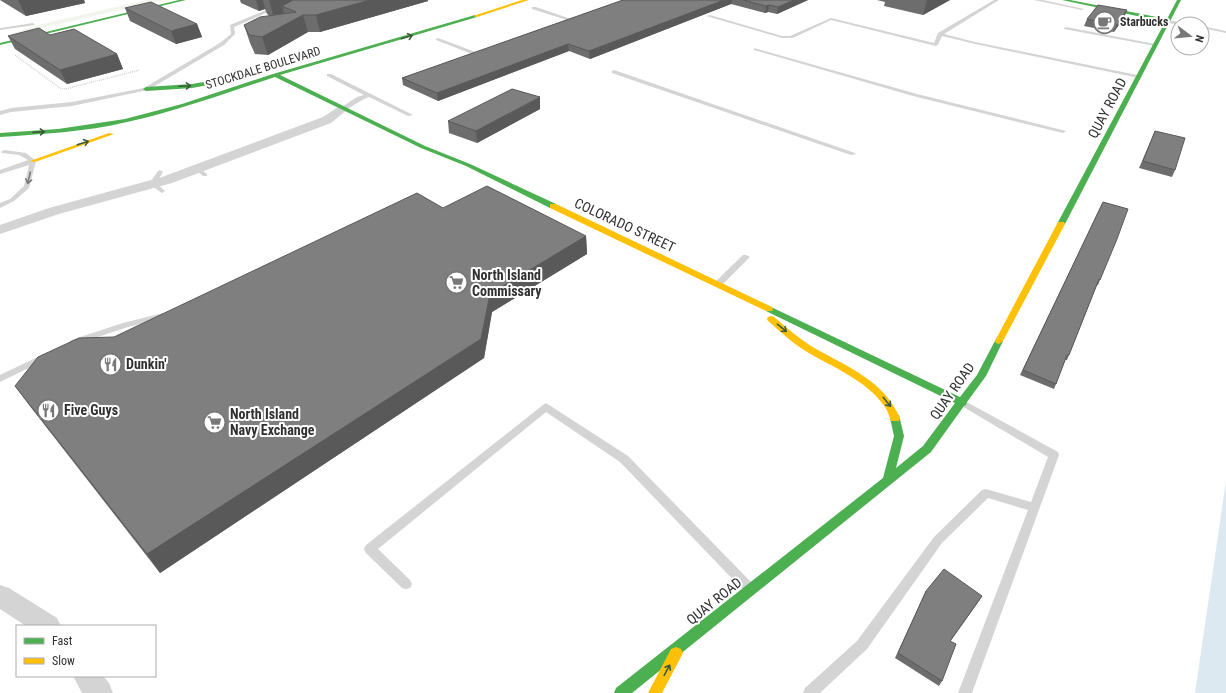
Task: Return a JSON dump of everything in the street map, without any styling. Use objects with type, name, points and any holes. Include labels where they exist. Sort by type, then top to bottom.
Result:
[{"type":"main road","points":[[56,31],[54,28],[59,26],[168,0]]},
{"type":"main road","points":[[0,44],[184,0]]},
{"type":"main road","name":"STOCKDALE BOULEVARD","points":[[0,135],[58,131],[100,126],[141,117],[184,105],[275,75],[370,48],[527,0]]},
{"type":"main road","points":[[1064,0],[1168,21]]},
{"type":"main road","name":"QUAY ROAD","points":[[621,693],[887,482],[926,449],[963,402],[990,360],[1179,0]]},
{"type":"main road","points":[[0,34],[36,23]]},
{"type":"main road","points":[[146,89],[192,86],[241,78],[275,75],[301,59],[400,28]]},
{"type":"main road","points":[[314,73],[370,48]]},
{"type":"main road","name":"COLORADO STREET","points":[[275,75],[342,109],[423,147],[468,165],[963,402]]},
{"type":"main road","points":[[306,81],[308,92]]},
{"type":"main road","points":[[33,161],[157,118],[184,105]]},
{"type":"main road","points":[[740,295],[806,347],[861,379],[882,396],[893,410],[899,436],[887,482]]},
{"type":"main road","points":[[655,693],[679,647]]},
{"type":"street","points":[[0,230],[54,211],[157,187],[201,172],[327,120],[342,109]]},
{"type":"street","points":[[54,211],[66,204],[342,109]]},
{"type":"street","points":[[0,596],[46,625]]},
{"type":"street","points":[[87,677],[99,693]]},
{"type":"lane","points":[[0,113],[11,110],[72,104],[146,89],[222,44],[233,34],[232,26],[294,0]]},
{"type":"lane","points":[[708,16],[782,37],[792,37],[830,19],[936,45],[940,34],[997,0]]},
{"type":"lane","points":[[1036,0],[1082,9]]},
{"type":"lane","points":[[534,8],[575,21]]},
{"type":"lane","points":[[0,29],[36,23]]},
{"type":"lane","points":[[1066,28],[1155,45]]},
{"type":"lane","points":[[1210,29],[1226,32]]},
{"type":"lane","points":[[940,34],[975,43],[1139,76]]},
{"type":"lane","points":[[438,39],[479,55]]},
{"type":"lane","points":[[756,49],[916,95],[1064,130]]},
{"type":"lane","points":[[614,72],[853,154]]},
{"type":"lane","points":[[328,75],[410,115]]},
{"type":"lane","points":[[342,109],[359,98],[369,95]]},
{"type":"lane","points":[[4,152],[26,154],[33,161]]},
{"type":"lane","points":[[0,172],[33,161]]},
{"type":"lane","points":[[0,206],[12,200],[27,187],[33,161]]},
{"type":"lane","points":[[157,187],[160,172]]},
{"type":"lane","points":[[718,284],[746,257]]},
{"type":"lane","points":[[65,346],[83,339],[169,313]]},
{"type":"lane","points":[[0,379],[53,352]]},
{"type":"lane","points":[[963,402],[1054,455],[965,693]]},
{"type":"lane","points":[[406,584],[370,549],[546,406],[624,459],[751,589]]},
{"type":"lane","points":[[810,693],[862,645],[938,540],[986,493],[1035,508]]},
{"type":"path","points":[[10,51],[60,88],[65,89],[140,70]]},
{"type":"shaded area","points":[[147,0],[164,0],[2,37],[42,24]]},
{"type":"shaded area","points":[[1226,481],[1226,693],[1195,693]]},
{"type":"building","points":[[293,0],[370,0],[316,15],[303,15],[262,37],[249,35],[244,25],[260,17],[296,12],[282,6]]},
{"type":"building","points":[[623,0],[724,0],[589,51],[568,44],[437,93],[402,78]]},
{"type":"building","points":[[743,0],[794,0],[778,7],[769,5],[766,6]]},
{"type":"building","points":[[151,2],[197,24],[171,31],[125,8]]},
{"type":"building","points":[[1098,5],[1127,10],[1117,25],[1087,19]]},
{"type":"building","points":[[39,28],[50,35],[74,29],[117,54],[60,70],[8,36]]},
{"type":"building","points":[[512,89],[540,97],[476,131],[448,121]]},
{"type":"building","points":[[1155,131],[1185,138],[1175,170],[1143,161]]},
{"type":"building","name":"North Island Navy Exchange","points":[[487,186],[586,236],[490,294],[481,339],[147,554],[15,386],[38,357],[79,338],[114,337],[417,193],[443,208]]},
{"type":"building","points":[[1103,202],[1128,209],[1117,239],[1056,384],[1023,370]]},
{"type":"building","points":[[944,569],[982,596],[950,641],[956,644],[942,681],[898,653],[926,591]]},
{"type":"traffic: fast","points":[[0,44],[184,0]]},
{"type":"traffic: fast","points":[[1064,0],[1168,21]]},
{"type":"traffic: fast","points":[[1061,224],[1179,0]]},
{"type":"traffic: fast","points":[[0,135],[58,131],[125,121],[184,105],[275,75],[475,16]]},
{"type":"traffic: fast","points":[[275,75],[423,147],[468,165],[553,206]]},
{"type":"traffic: fast","points":[[146,89],[192,86],[222,81]]},
{"type":"traffic: fast","points":[[769,309],[963,403]]},
{"type":"traffic: fast","points":[[621,693],[927,449],[981,376],[999,341]]},
{"type":"traffic: fast","points":[[887,482],[899,436],[895,418]]},
{"type":"traffic: slow","points":[[475,16],[527,0]]},
{"type":"traffic: slow","points":[[33,161],[111,134]]},
{"type":"traffic: slow","points":[[553,206],[769,309]]},
{"type":"traffic: slow","points":[[999,341],[1061,224]]},
{"type":"traffic: slow","points":[[771,319],[803,345],[871,386],[890,406],[895,418]]},
{"type":"traffic: slow","points":[[655,693],[676,653]]},
{"type":"place","name":"Starbucks","points":[[1104,22]]},
{"type":"place","name":"North Island Commissary","points":[[456,283]]},
{"type":"place","name":"Dunkin'","points":[[111,364]]},
{"type":"place","name":"Five Guys","points":[[48,410]]},
{"type":"place","name":"North Island Navy Exchange","points":[[214,422]]}]
